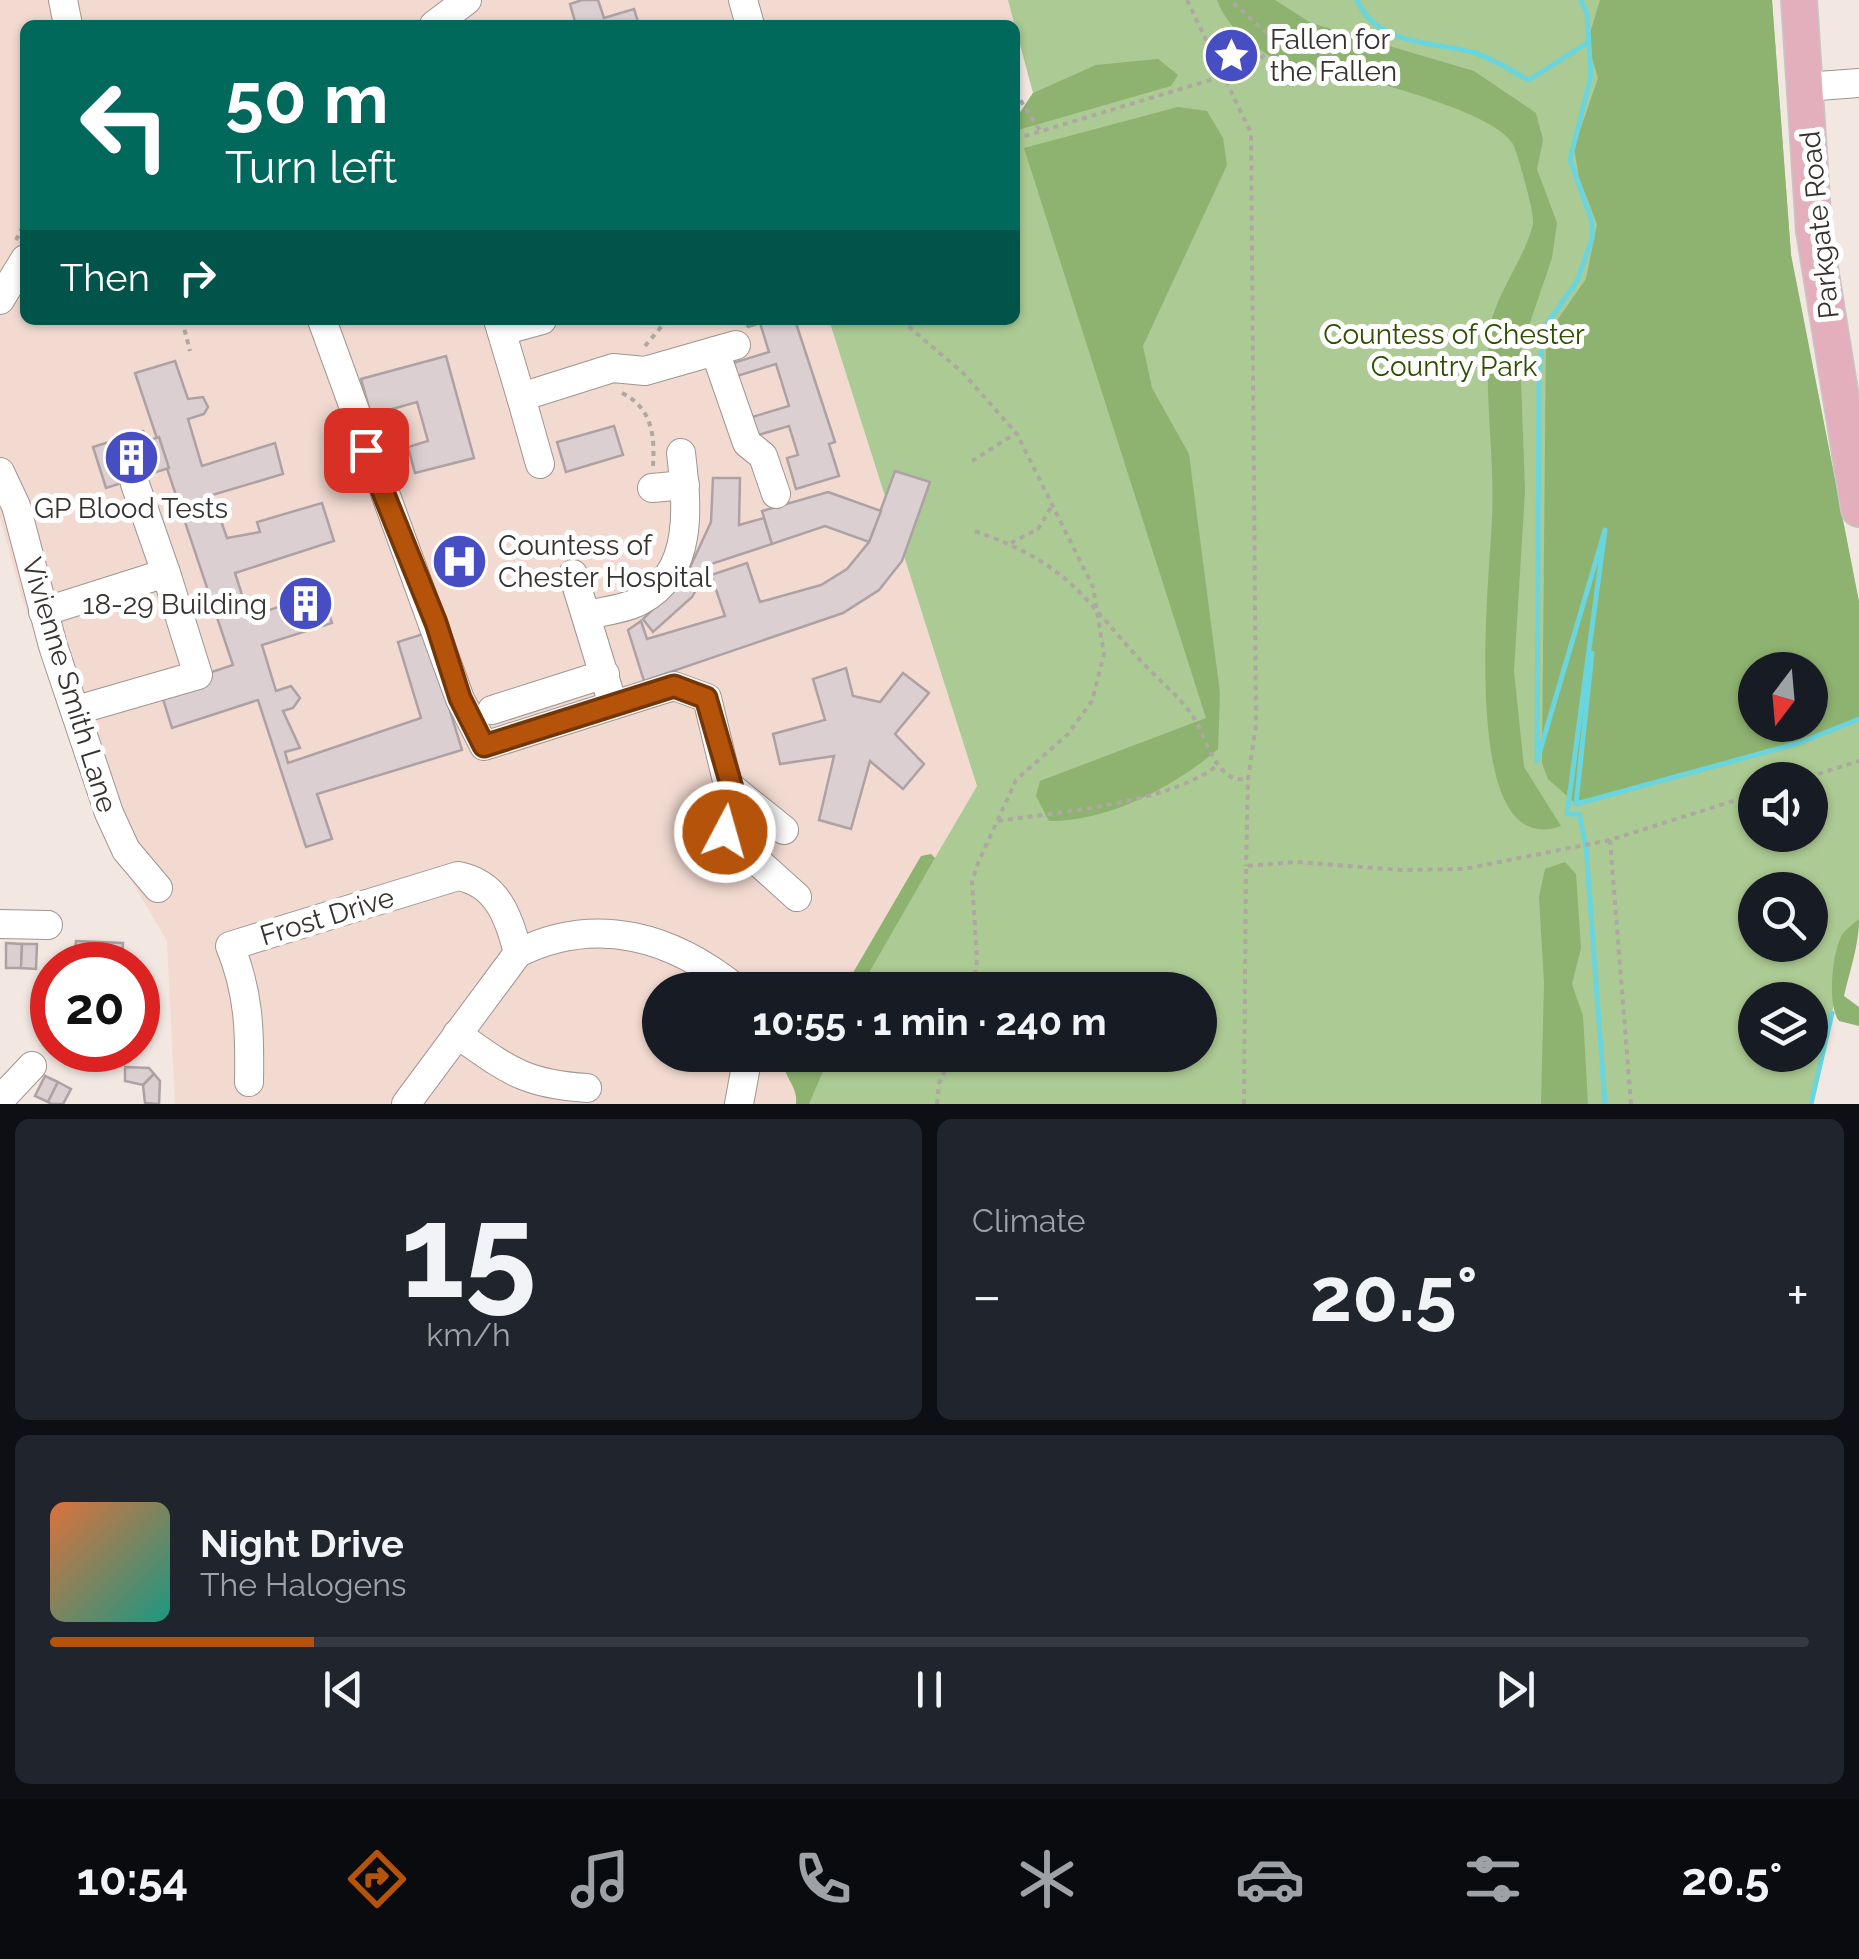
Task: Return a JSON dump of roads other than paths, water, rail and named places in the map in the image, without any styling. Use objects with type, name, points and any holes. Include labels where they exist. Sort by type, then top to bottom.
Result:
[{"type":"main road","name":"Parkgate Road","points":[[1799,0],[1814,232],[1859,509]]},
{"type":"street","points":[[441,20],[467,0]]},
{"type":"street","points":[[1805,87],[1859,83]]},
{"type":"street","points":[[3,290],[20,266]]},
{"type":"street","points":[[324,325],[460,698],[484,746],[674,686],[706,698],[732,788],[784,830]]},
{"type":"street","points":[[500,326],[540,464]]},
{"type":"street","points":[[521,398],[613,368],[646,371],[725,348],[747,443],[762,456],[776,494]]},
{"type":"street","points":[[588,615],[638,603],[665,580],[687,525],[681,453]]},
{"type":"street","name":"Vivienne Smith Lane","points":[[0,472],[16,506],[43,612],[117,834],[158,888]]},
{"type":"street","points":[[77,710],[198,674],[135,484]]},
{"type":"street","points":[[652,488],[685,485]]},
{"type":"street","points":[[43,612],[166,574]]},
{"type":"street","points":[[574,574],[613,705]]},
{"type":"street","points":[[492,710],[604,674]]},
{"type":"street","points":[[732,788],[722,805],[725,832],[797,897]]},
{"type":"street","name":"Frost Drive","points":[[249,1082],[250,1026],[245,984],[230,946],[458,876],[476,879],[491,890],[510,921],[518,953]]},
{"type":"street","points":[[0,924],[48,925]]},
{"type":"street","points":[[406,1104],[518,953],[576,935],[610,931],[681,954],[710,972]]},
{"type":"street","points":[[458,1034],[524,1078],[543,1085],[588,1088]]},
{"type":"street","points":[[0,1100],[30,1068]]},
{"type":"street","points":[[738,1104],[745,1072]]},
{"type":"waterway","points":[[1357,0],[1366,15],[1391,34],[1479,54],[1529,80],[1587,43]]},
{"type":"waterway","points":[[1581,0],[1587,14],[1591,76],[1570,159],[1592,222],[1592,239],[1577,281],[1544,328],[1539,372],[1537,761],[1605,530],[1567,814],[1579,814],[1586,846],[1605,1104]]},
{"type":"waterway","points":[[1592,653],[1576,804],[1799,743],[1859,719]]},
{"type":"waterway","points":[[1811,1104],[1832,1013]]},
{"type":"place","name":"Fallen for the Fallen","points":[[1231,55]]},
{"type":"place","name":"GP Blood Tests","points":[[131,457]]},
{"type":"place","name":"Countess of Chester Hospital","points":[[459,561]]},
{"type":"place","name":"18-29 Building","points":[[306,604]]},
{"type":"park label","name":"Countess of Chester Country Park","points":[[1454,350]]}]
